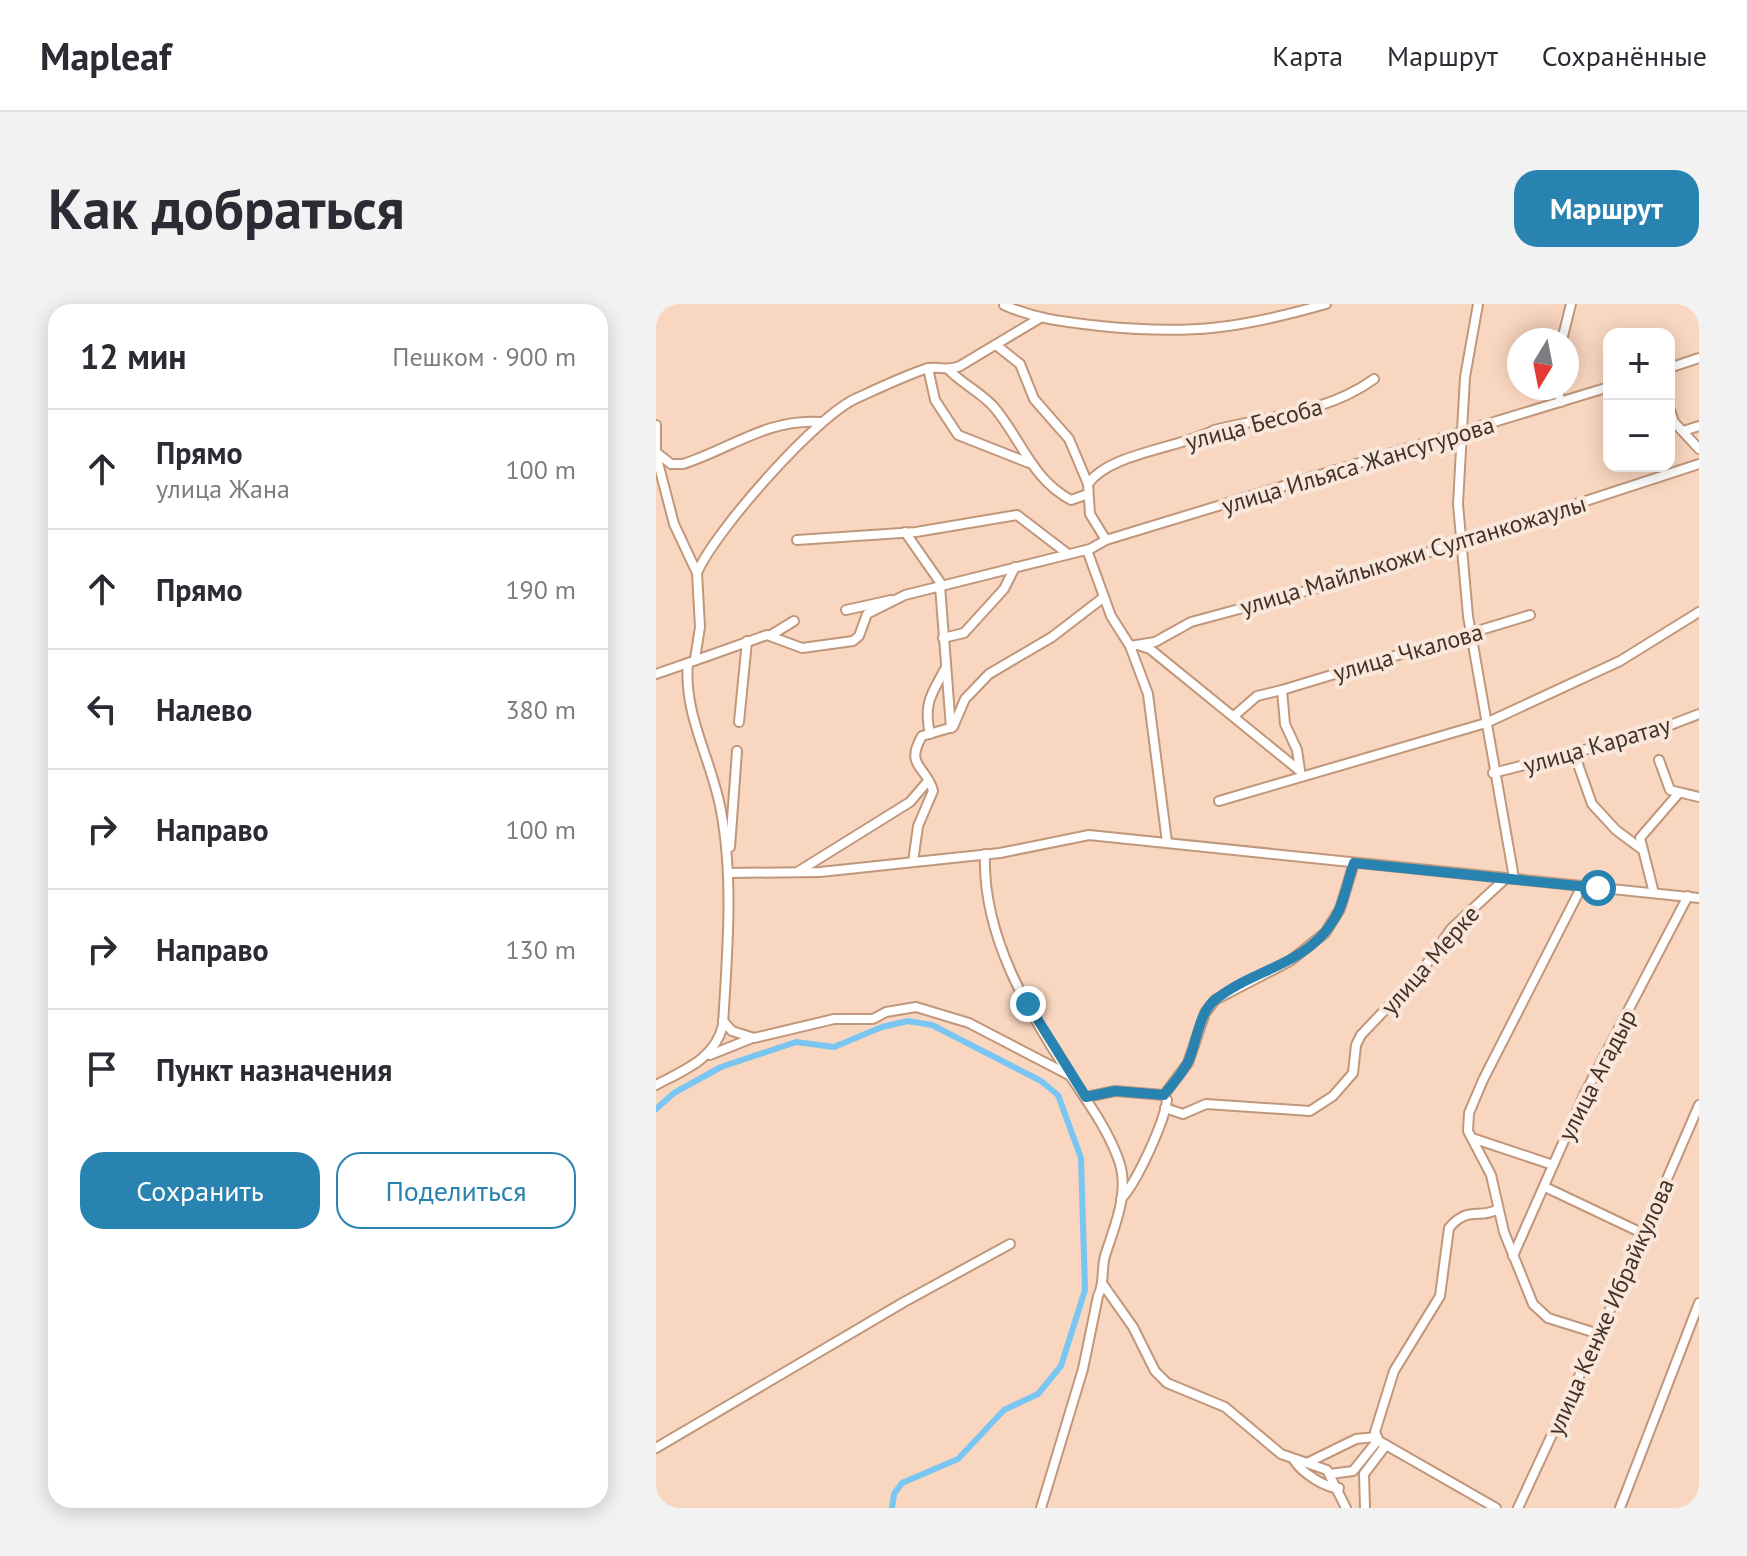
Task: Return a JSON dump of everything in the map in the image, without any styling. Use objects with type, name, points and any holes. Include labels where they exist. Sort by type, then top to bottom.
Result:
[{"type":"street","points":[[1004,305],[1040,318],[1164,332],[1194,332],[1237,327],[1326,304]]},
{"type":"street","points":[[1478,304],[1465,377],[1458,504],[1471,634],[1510,878]]},
{"type":"street","points":[[1565,328],[1571,304]]},
{"type":"street","points":[[950,371],[1040,318]]},
{"type":"street","points":[[996,345],[1020,364],[1034,399],[1069,439],[1088,489],[1090,514],[1106,540]]},
{"type":"street","points":[[1675,366],[1699,358]]},
{"type":"street","points":[[697,573],[744,505],[820,422],[852,399],[928,368],[950,371],[991,405],[1030,464],[1049,486],[1071,500],[1088,489]]},
{"type":"street","points":[[928,368],[935,400],[958,435],[1030,464]]},
{"type":"street","name":"улица Бесоба","points":[[1088,489],[1092,477],[1122,461],[1197,439],[1214,430],[1329,404],[1360,391],[1374,379]]},
{"type":"street","name":"улица Ильяса Жансугурова","points":[[899,598],[1087,550],[1106,540],[1603,389]]},
{"type":"street","points":[[657,453],[671,464],[683,464],[753,433],[792,423],[820,422]]},
{"type":"street","points":[[1675,423],[1699,449]]},
{"type":"street","points":[[656,425],[657,453],[674,524],[697,573],[700,627],[691,661],[689,707],[721,809],[728,860],[723,1021],[719,1041],[706,1056]]},
{"type":"street","points":[[1683,431],[1699,426]]},
{"type":"street","name":"улица Майлыкожи Султанкожаулы","points":[[1130,646],[1141,646],[1191,622],[1328,585],[1699,464]]},
{"type":"street","points":[[797,540],[905,532],[971,521],[1022,517],[1068,554]]},
{"type":"street","points":[[905,532],[941,585],[951,728]]},
{"type":"street","points":[[1087,550],[1104,597],[1119,632],[1130,646],[1148,694],[1156,734],[1167,842]]},
{"type":"street","points":[[943,638],[964,633],[1004,589],[1015,567]]},
{"type":"street","points":[[913,862],[918,826],[932,796],[928,781],[915,764],[914,754],[922,736],[951,728],[957,723],[965,699],[989,674],[1052,637],[1104,597]]},
{"type":"street","points":[[846,610],[899,598]]},
{"type":"street","points":[[771,635],[802,648],[853,641],[859,636],[867,614],[899,598]]},
{"type":"street","points":[[1219,801],[1301,774],[1486,723],[1620,661],[1699,612]]},
{"type":"street","name":"улица Чкалова","points":[[1234,716],[1257,696],[1530,615]]},
{"type":"street","points":[[656,674],[771,635],[794,621]]},
{"type":"street","points":[[739,722],[747,641]]},
{"type":"street","points":[[1141,646],[1150,649],[1234,716],[1301,774]]},
{"type":"street","points":[[930,734],[925,712],[928,699],[946,666]]},
{"type":"street","points":[[1284,689],[1285,724],[1297,750],[1301,774]]},
{"type":"street","name":"улица Каратау","points":[[1493,773],[1647,734],[1699,714]]},
{"type":"street","points":[[728,860],[734,825],[737,751]]},
{"type":"street","points":[[1574,753],[1592,804],[1616,830],[1640,848],[1651,872],[1654,893]]},
{"type":"street","points":[[1659,760],[1666,784],[1678,794],[1699,797]]},
{"type":"street","points":[[799,872],[910,802],[928,781]]},
{"type":"street","points":[[1640,848],[1642,834],[1678,794]]},
{"type":"street","points":[[728,873],[799,872],[913,862],[985,854],[1078,836],[1167,842],[1699,898]]},
{"type":"street","points":[[985,854],[990,911],[1000,944],[1022,994],[1086,1097],[1119,1160],[1118,1225],[1101,1272],[1104,1286],[1133,1327],[1155,1371],[1167,1383],[1225,1407],[1250,1431],[1294,1459],[1309,1475],[1329,1487],[1339,1488]]},
{"type":"street","points":[[1120,1200],[1132,1184],[1165,1108],[1164,1095],[1188,1063],[1205,1013],[1215,1000],[1246,981],[1290,961],[1325,933],[1340,909],[1354,863]]},
{"type":"street","name":"улица Мерке","points":[[1165,1108],[1189,1113],[1206,1104],[1310,1111],[1346,1084],[1356,1063],[1356,1045],[1422,973],[1451,929],[1510,878]]},
{"type":"street","points":[[1582,886],[1517,1008],[1469,1113],[1468,1131],[1491,1175],[1513,1256],[1533,1304],[1548,1318],[1599,1334]]},
{"type":"street","name":"улица Агадыр","points":[[1513,1256],[1585,1093],[1688,896]]},
{"type":"street","points":[[656,1085],[706,1056],[754,1038],[834,1019],[873,1019],[886,1012],[916,1007],[969,1023],[1071,1076]]},
{"type":"street","points":[[723,1021],[738,1034],[754,1038]]},
{"type":"street","points":[[1086,1097],[1115,1091],[1164,1095]]},
{"type":"street","name":"улица Кенже Ибрайкулова","points":[[1518,1508],[1644,1234],[1699,1105]]},
{"type":"street","points":[[1472,1138],[1553,1165]]},
{"type":"street","points":[[1545,1187],[1644,1234]]},
{"type":"street","points":[[1365,1508],[1364,1474],[1380,1440],[1377,1420],[1394,1371],[1440,1296],[1449,1228],[1465,1214],[1494,1213],[1498,1209]]},
{"type":"street","points":[[656,1448],[917,1294],[1010,1244]]},
{"type":"street","points":[[1041,1508],[1104,1286]]},
{"type":"street","points":[[1620,1508],[1699,1303]]},
{"type":"street","points":[[1309,1462],[1356,1439],[1380,1440],[1496,1508]]},
{"type":"street","points":[[1353,1471],[1380,1440]]},
{"type":"street","points":[[1294,1459],[1309,1462],[1330,1474],[1346,1508]]},
{"type":"street","points":[[1330,1474],[1353,1471],[1364,1474]]},
{"type":"waterway","points":[[656,1109],[674,1093],[721,1067],[796,1042],[834,1047],[882,1027],[908,1021],[932,1025],[1041,1081],[1058,1095],[1081,1158],[1085,1290],[1061,1366],[1038,1394],[1004,1410],[958,1459],[902,1483],[894,1494],[892,1508]]},
{"type":"route","points":[[1028,1004],[1086,1097],[1115,1091],[1164,1095],[1188,1063],[1205,1013],[1215,1000],[1246,981],[1290,961],[1325,933],[1340,909],[1354,863],[1598,888]]}]
